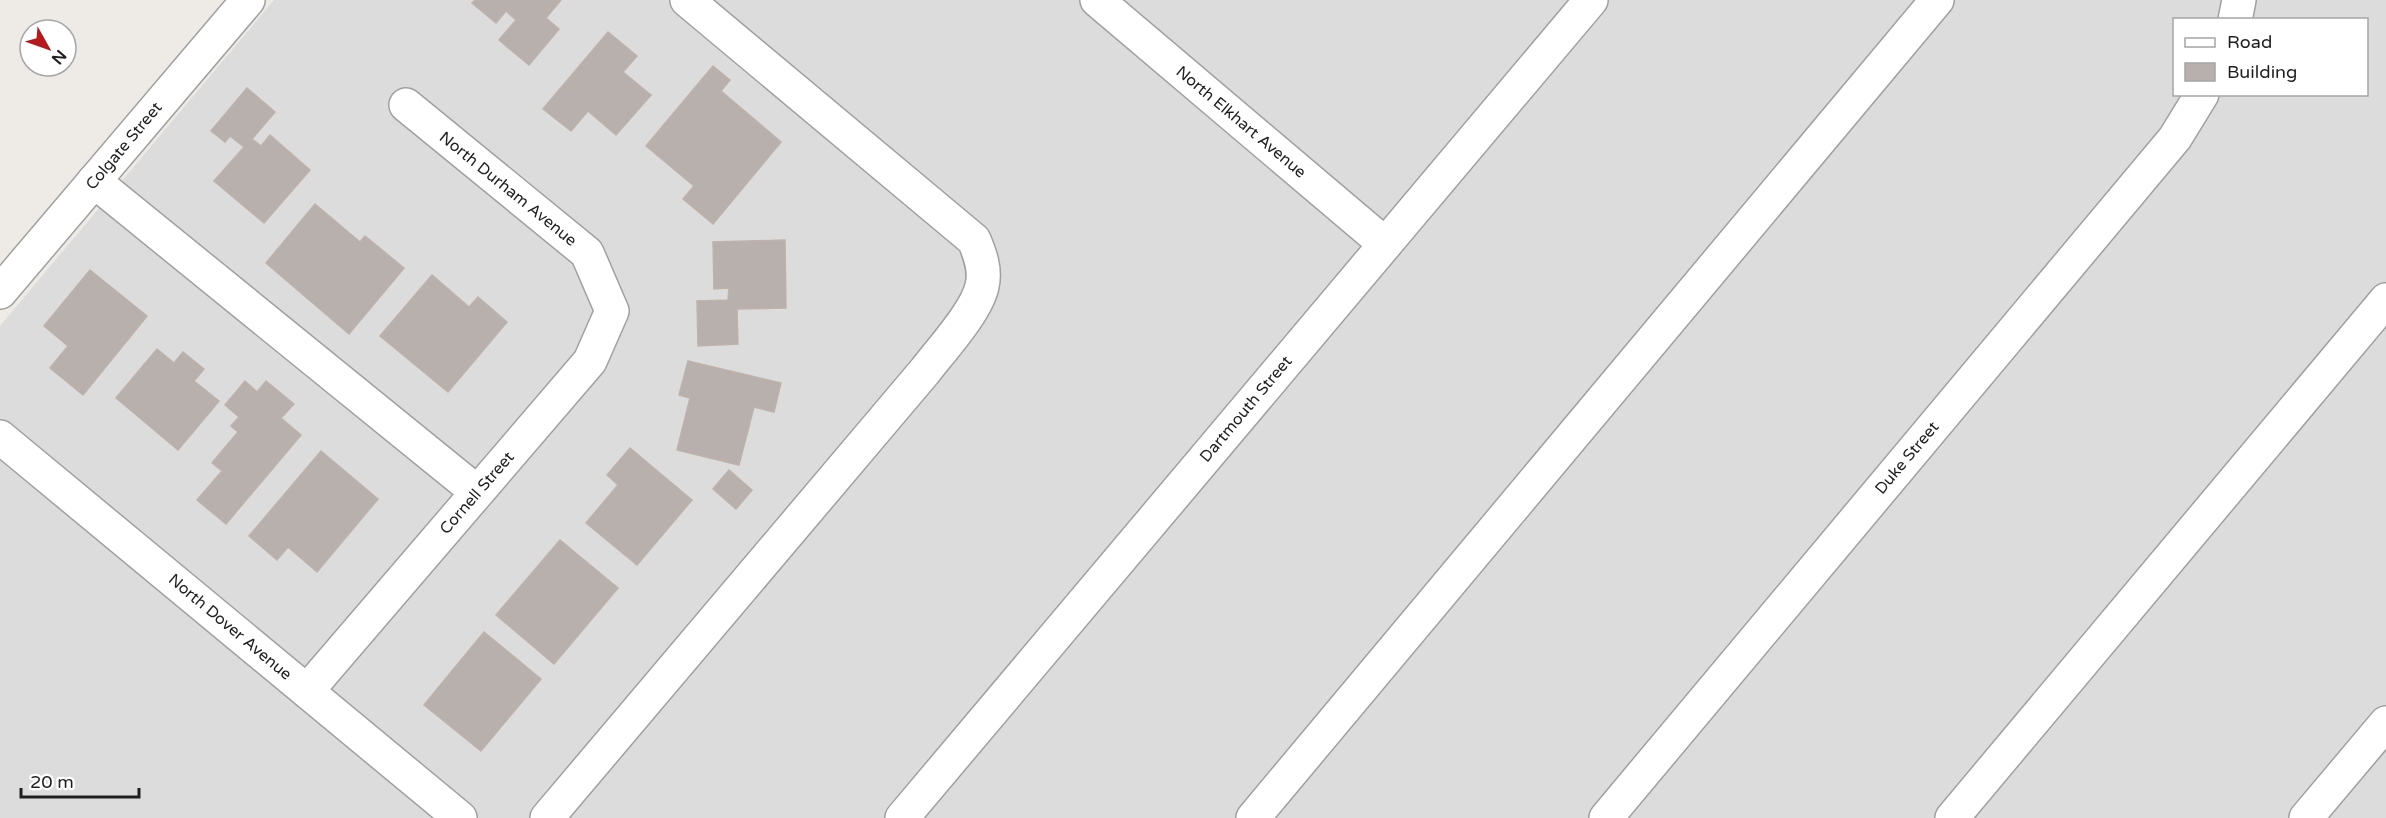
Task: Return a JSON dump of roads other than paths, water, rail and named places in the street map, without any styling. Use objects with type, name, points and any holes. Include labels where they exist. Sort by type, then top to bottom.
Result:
[{"type":"street","name":"Colgate Street","points":[[0,292],[248,0]]},
{"type":"street","points":[[547,818],[925,371],[969,313],[982,286],[982,260],[974,240],[687,0]]},
{"type":"street","name":"North Elkhart Avenue","points":[[1097,0],[1385,244]]},
{"type":"street","name":"Dartmouth Street","points":[[902,818],[1591,0]]},
{"type":"street","points":[[1253,818],[1937,0]]},
{"type":"street","points":[[2235,18],[2239,0]]},
{"type":"street","name":"Duke Street","points":[[1606,818],[2175,138],[2201,96]]},
{"type":"street","name":"North Durham Avenue","points":[[406,105],[587,254],[599,281]]},
{"type":"street","points":[[94,181],[477,492]]},
{"type":"street","name":"Cornell Street","points":[[307,691],[590,361],[612,311],[599,281]]},
{"type":"street","points":[[1952,818],[2386,300]]},
{"type":"street","name":"North Dover Avenue","points":[[0,437],[460,818]]},
{"type":"street","points":[[2306,818],[2386,723]]}]
